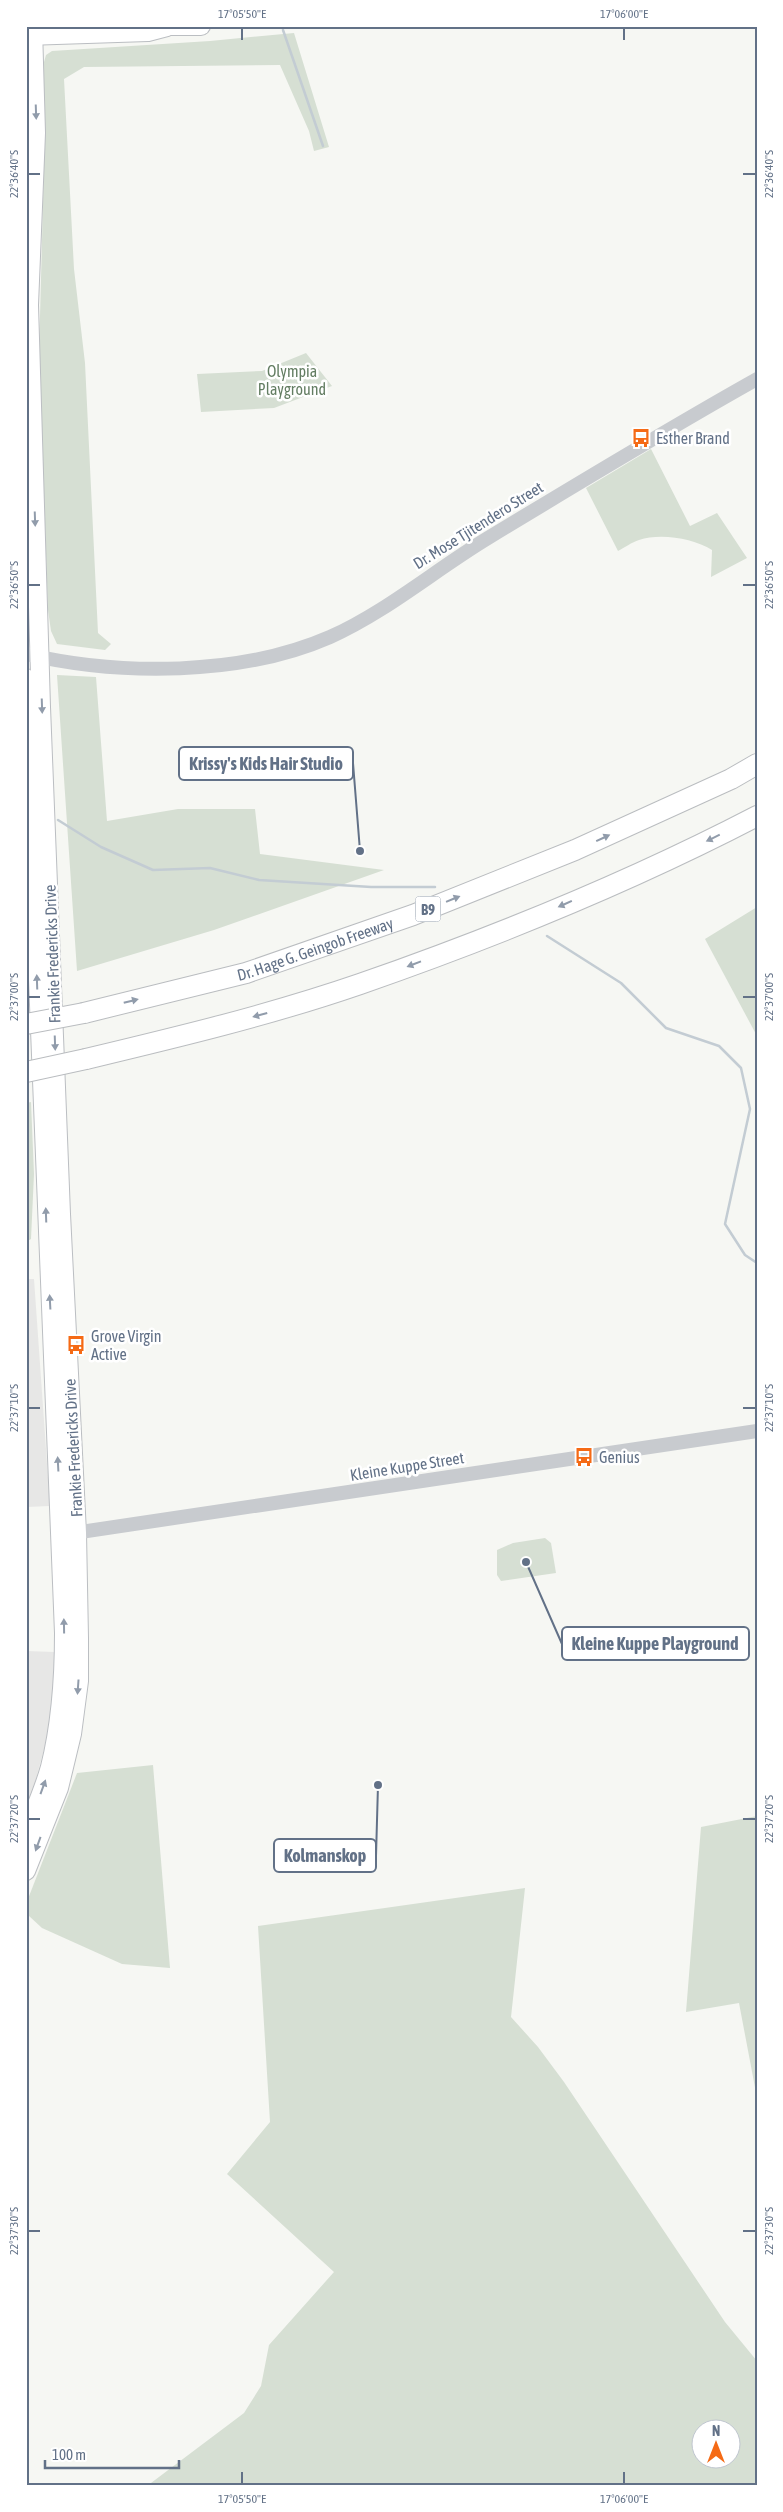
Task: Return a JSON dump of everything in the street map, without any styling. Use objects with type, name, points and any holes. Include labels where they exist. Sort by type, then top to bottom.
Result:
[{"type":"highway","name":"Dr. Hage G. Geingob Freeway","points":[[26,1024],[84,1013],[246,973],[413,915],[575,850],[731,779],[757,764]]},
{"type":"highway","points":[[26,1072],[86,1059],[277,1010],[359,984],[554,909],[710,840],[757,816]]},
{"type":"main road","points":[[30,31],[66,26]]},
{"type":"main road","points":[[30,31],[148,32],[163,27],[201,26]]},
{"type":"main road","name":"Frankie Fredericks Drive","points":[[26,1832],[50,1768],[62,1702],[70,1534],[61,1214],[33,652],[29,306],[36,132],[30,31]]},
{"type":"main road","name":"Frankie Fredericks Drive","points":[[26,678],[48,1263],[79,1646],[76,1710],[58,1788],[26,1871]]},
{"type":"street","name":"Dr. Mose Tjitendero Street","points":[[33,652],[205,666],[248,662],[266,658],[330,637],[360,622],[481,542],[757,379]]},
{"type":"street","name":"Kleine Kuppe Street","points":[[70,1534],[757,1431]]},
{"type":"shaded area","points":[[26,1279],[34,1279],[50,1506],[26,1507]]},
{"type":"shaded area","points":[[26,1651],[55,1652],[55,1679],[50,1727],[26,1816]]},
{"type":"green space","points":[[294,33],[329,147],[314,151],[309,131],[280,65],[84,67],[64,79],[74,269],[85,363],[98,633],[111,644],[105,650],[57,644],[51,631],[48,610],[39,354],[44,165],[44,62],[46,55],[52,51],[210,41]]},
{"type":"green space","name":"Olympia Playground","points":[[306,353],[332,386],[274,408],[201,412],[197,374],[262,371]]},
{"type":"green space","points":[[651,449],[690,526],[717,513],[747,558],[711,577],[712,550],[696,542],[666,537],[647,538],[636,541],[618,551],[586,488]]},
{"type":"green space","points":[[57,675],[96,677],[107,821],[178,809],[255,809],[260,854],[384,870],[214,930],[77,971]]},
{"type":"green space","points":[[757,907],[757,1036],[705,939]]},
{"type":"green space","points":[[31,1102],[34,1174],[31,1239],[26,1242],[26,1103]]},
{"type":"green space","points":[[545,1538],[551,1543],[556,1573],[501,1581],[497,1575],[497,1550],[513,1543]]},
{"type":"green space","points":[[153,1765],[170,1968],[122,1964],[42,1928],[28,1915],[26,1904],[77,1773]]},
{"type":"green space","points":[[757,1816],[757,2098],[739,2003],[686,2012],[701,1827]]},
{"type":"green space","points":[[525,1888],[511,2017],[538,2047],[564,2082],[725,2322],[757,2361],[757,2486],[147,2486],[244,2413],[261,2386],[269,2345],[334,2272],[227,2174],[270,2122],[258,1926]]},
{"type":"waterway","points":[[283,30],[323,146]]},
{"type":"waterway","points":[[58,820],[101,847],[153,870],[210,868],[259,880],[371,887],[435,887]]},
{"type":"waterway","points":[[547,936],[621,983],[666,1028],[719,1046],[741,1068],[750,1109],[725,1224],[745,1255],[757,1263]]},
{"type":"place","name":"Esther Brand","points":[[641,438]]},
{"type":"place","name":"Krissy's Kids Hair Studio","points":[[360,851]]},
{"type":"place","name":"Grove Virgin Active","points":[[76,1345]]},
{"type":"place","name":"Genius","points":[[584,1457]]},
{"type":"place","name":"Kleine Kuppe Playground","points":[[526,1562]]},
{"type":"place","name":"Kolmanskop","points":[[378,1785]]}]
